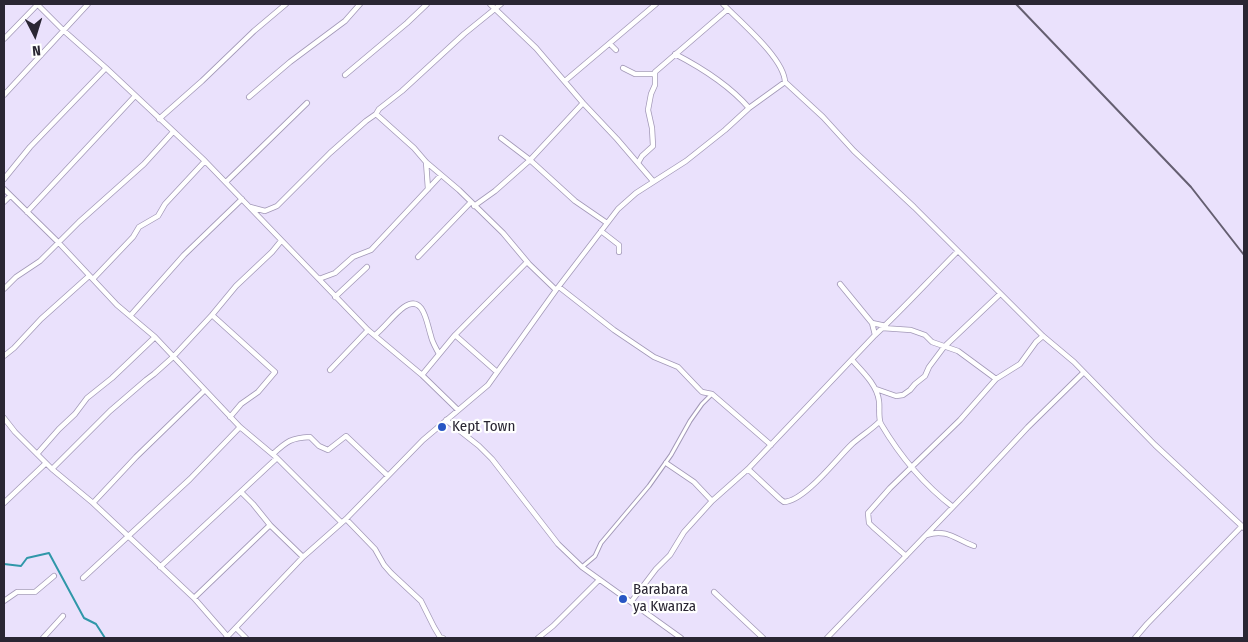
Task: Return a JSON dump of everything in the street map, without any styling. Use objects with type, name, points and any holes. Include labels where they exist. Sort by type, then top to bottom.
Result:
[{"type":"street","points":[[4,38],[37,4],[205,161],[368,330],[422,375],[458,410]]},
{"type":"street","points":[[4,95],[88,4]]},
{"type":"street","points":[[159,119],[286,4]]},
{"type":"street","points":[[250,97],[290,62],[345,21],[360,4]]},
{"type":"street","points":[[345,75],[427,4]]},
{"type":"street","points":[[490,4],[536,48],[653,181]]},
{"type":"street","points":[[249,207],[265,211],[277,206],[330,153],[500,4]]},
{"type":"street","points":[[565,81],[656,4]]},
{"type":"street","points":[[723,4],[775,59],[785,73],[785,82],[1043,336],[1074,362],[1154,445],[1243,527],[1146,624],[1135,638]]},
{"type":"street","points":[[638,163],[642,156],[653,146],[653,132],[648,110],[655,85],[654,74],[656,69],[728,9]]},
{"type":"street","points":[[610,44],[616,50]]},
{"type":"street","points":[[675,54],[700,68],[734,93],[749,108]]},
{"type":"street","points":[[4,179],[30,147],[106,68]]},
{"type":"street","points":[[624,68],[638,75],[654,74]]},
{"type":"street","points":[[4,418],[52,469],[93,503],[194,598],[227,638],[303,557],[343,521],[423,440],[488,385],[618,209],[653,181],[686,161],[749,108],[785,82]]},
{"type":"street","points":[[27,212],[135,96]]},
{"type":"street","points":[[226,182],[307,103]]},
{"type":"street","points":[[418,257],[472,204],[495,191],[530,160],[583,103]]},
{"type":"street","points":[[376,114],[503,233],[527,262],[558,289],[654,357],[678,367],[702,392],[712,394],[771,445]]},
{"type":"street","points":[[4,289],[16,277],[34,266],[144,164],[173,132]]},
{"type":"street","points":[[501,138],[530,160],[575,201],[608,223]]},
{"type":"street","points":[[4,356],[41,319],[91,278],[133,237],[139,227],[158,216],[165,204],[205,161]]},
{"type":"street","points":[[426,162],[428,189]]},
{"type":"street","points":[[319,279],[335,274],[354,257],[371,250],[441,175]]},
{"type":"street","points":[[4,189],[58,242],[91,278],[154,337],[240,427],[275,456],[375,549],[391,573],[421,601],[434,627],[440,637],[443,638]]},
{"type":"street","points":[[4,202],[10,196]]},
{"type":"street","points":[[130,316],[184,255],[242,199]]},
{"type":"street","points":[[601,231],[619,245],[619,252]]},
{"type":"street","points":[[52,469],[110,412],[154,374],[212,316],[236,286],[282,241]]},
{"type":"street","points":[[631,602],[656,569],[670,555],[684,532],[712,501],[748,470],[875,335],[958,251]]},
{"type":"street","points":[[422,375],[456,335],[527,262]]},
{"type":"street","points":[[335,297],[367,267]]},
{"type":"street","points":[[840,284],[872,323],[875,335]]},
{"type":"street","points":[[876,389],[896,396],[903,395],[925,376],[944,347],[1000,294]]},
{"type":"street","points":[[375,335],[403,308],[407,305],[414,305],[425,313],[432,340],[439,354]]},
{"type":"street","points":[[212,316],[275,372],[258,392],[241,404],[230,417]]},
{"type":"street","points":[[872,323],[884,327],[911,330],[925,335],[932,342],[958,351],[996,379]]},
{"type":"street","points":[[330,370],[368,330]]},
{"type":"street","points":[[456,335],[496,372]]},
{"type":"street","points":[[906,556],[873,527],[868,514],[960,420],[996,379],[1020,364],[1036,342],[1043,336]]},
{"type":"street","points":[[37,454],[88,398],[112,378],[154,337]]},
{"type":"street","points":[[852,360],[876,389],[879,400],[880,422],[911,468],[935,493],[953,507]]},
{"type":"street","points":[[827,638],[1028,427],[1083,373]]},
{"type":"street","points":[[93,503],[136,457],[204,391]]},
{"type":"street","points":[[582,566],[594,556],[598,547],[649,486],[666,463],[690,421],[712,394]]},
{"type":"street","points":[[446,420],[479,446],[492,459],[558,544],[599,580],[680,638]]},
{"type":"street","points":[[748,470],[784,502],[795,500],[836,462],[851,444],[880,422]]},
{"type":"street","points":[[83,578],[190,479],[240,427]]},
{"type":"street","points":[[160,567],[241,492],[275,456],[283,444],[295,438],[310,437],[319,446],[328,450],[346,436],[388,476]]},
{"type":"street","points":[[4,503],[46,463]]},
{"type":"street","points":[[666,463],[694,482],[712,501]]},
{"type":"street","points":[[241,492],[270,525],[303,557]]},
{"type":"street","points":[[194,598],[270,525]]},
{"type":"street","points":[[926,535],[942,532],[974,546]]},
{"type":"street","points":[[4,601],[17,592],[35,592],[54,576]]},
{"type":"street","points":[[538,638],[554,626],[599,580]]},
{"type":"street","points":[[714,592],[763,638]]},
{"type":"street","points":[[43,638],[63,616]]},
{"type":"street","points":[[236,628],[246,638]]},
{"type":"waterway","points":[[4,564],[21,566],[27,558],[49,553],[84,618],[96,624],[105,638]]},
{"type":"railway","points":[[1016,4],[1191,187],[1244,255]]},
{"type":"place","name":"Kept Town","points":[[442,427]]},
{"type":"place","name":"Barabara ya Kwanza","points":[[623,599]]}]
